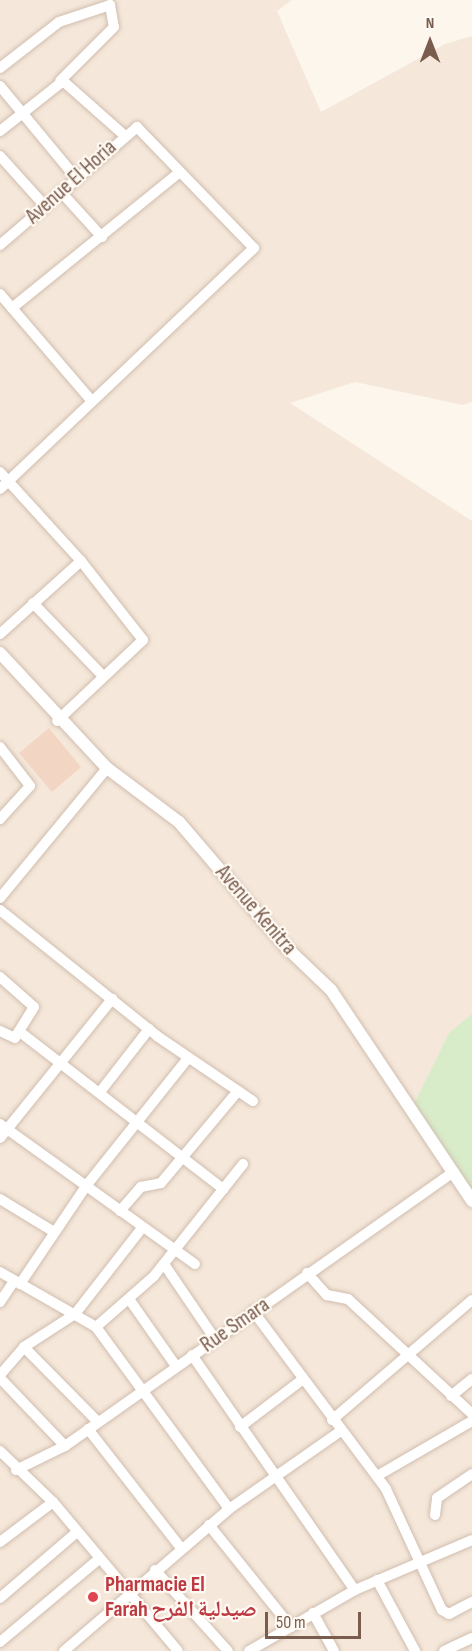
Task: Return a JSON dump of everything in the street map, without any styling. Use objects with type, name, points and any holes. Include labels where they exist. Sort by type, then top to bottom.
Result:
[{"type":"street","points":[[0,131],[60,81],[114,27],[110,5],[59,22],[1,65]]},
{"type":"street","points":[[60,81],[124,135]]},
{"type":"street","points":[[0,86],[76,178]]},
{"type":"street","name":"Avenue El Horia","points":[[0,245],[135,127],[144,130],[179,173]]},
{"type":"street","points":[[0,156],[45,206]]},
{"type":"street","points":[[4,486],[91,400],[254,248],[179,173],[12,308]]},
{"type":"street","points":[[61,192],[102,237]]},
{"type":"street","points":[[0,294],[91,400]]},
{"type":"street","points":[[0,472],[4,486],[81,561],[143,640],[102,675],[57,721]]},
{"type":"street","points":[[0,634],[81,561]]},
{"type":"street","points":[[33,603],[102,675]]},
{"type":"street","name":"Avenue Kenitra","points":[[0,653],[57,721],[107,768],[179,822],[286,947],[331,990],[381,1057],[450,1174],[472,1201]]},
{"type":"street","points":[[0,819],[30,786],[1,750]]},
{"type":"street","points":[[0,898],[107,768]]},
{"type":"street","points":[[0,910],[149,1029],[253,1101]]},
{"type":"street","points":[[0,977],[33,1005],[20,1032],[11,1038],[0,1031]]},
{"type":"street","points":[[112,999],[64,1063],[2,1130],[86,1185],[142,1228],[195,1264]]},
{"type":"street","points":[[100,1092],[149,1029]]},
{"type":"street","points":[[20,1032],[64,1063],[223,1189]]},
{"type":"street","points":[[0,1302],[135,1121],[188,1058]]},
{"type":"street","points":[[120,1211],[141,1186],[161,1183],[238,1091]]},
{"type":"street","points":[[96,1327],[129,1299],[164,1264],[243,1164]]},
{"type":"street","name":"Rue Smara","points":[[16,1470],[65,1446],[450,1174]]},
{"type":"street","points":[[0,1199],[54,1232]]},
{"type":"street","points":[[65,1446],[0,1376],[24,1347],[75,1314],[142,1228]]},
{"type":"street","points":[[164,1264],[215,1339]]},
{"type":"street","points":[[0,1272],[96,1327],[141,1392],[229,1509]]},
{"type":"street","points":[[307,1274],[324,1294],[348,1299],[405,1356],[472,1414]]},
{"type":"street","points":[[129,1299],[176,1366]]},
{"type":"street","points":[[332,1420],[472,1300]]},
{"type":"street","points":[[253,1311],[332,1420],[377,1476],[422,1559],[445,1613],[472,1602]]},
{"type":"street","points":[[24,1347],[98,1422]]},
{"type":"street","points":[[192,1355],[274,1477],[355,1590]]},
{"type":"street","points":[[451,1396],[472,1379]]},
{"type":"street","points":[[240,1427],[302,1380]]},
{"type":"street","points":[[377,1476],[472,1421]]},
{"type":"street","points":[[88,1429],[181,1548]]},
{"type":"street","points":[[64,1651],[127,1594],[229,1509],[341,1431]]},
{"type":"street","points":[[0,1450],[16,1470],[53,1502],[127,1594],[178,1651]]},
{"type":"street","points":[[435,1515],[437,1498],[472,1474]]},
{"type":"street","points":[[0,1542],[53,1502]]},
{"type":"street","points":[[209,1525],[291,1627]]},
{"type":"street","points":[[0,1598],[77,1532]]},
{"type":"street","points":[[249,1651],[355,1590],[422,1559],[472,1540]]},
{"type":"street","points":[[0,1641],[99,1559]]},
{"type":"street","points":[[155,1570],[228,1651]]},
{"type":"street","points":[[376,1580],[415,1651]]},
{"type":"street","points":[[313,1613],[334,1651]]},
{"type":"street","points":[[446,1651],[472,1638]]},
{"type":"shaded area","points":[[0,0],[292,0],[277,11],[321,112],[445,44],[472,36],[472,402],[463,405],[355,382],[290,403],[472,521],[472,1651],[0,1651]]},
{"type":"green space","points":[[472,1014],[472,1193],[407,1118],[449,1033]]},
{"type":"building","points":[[49,728],[81,767],[52,792],[19,753]]},
{"type":"place","name":"Pharmacie El Farah صيدلية الفرح","points":[[93,1597]]}]
